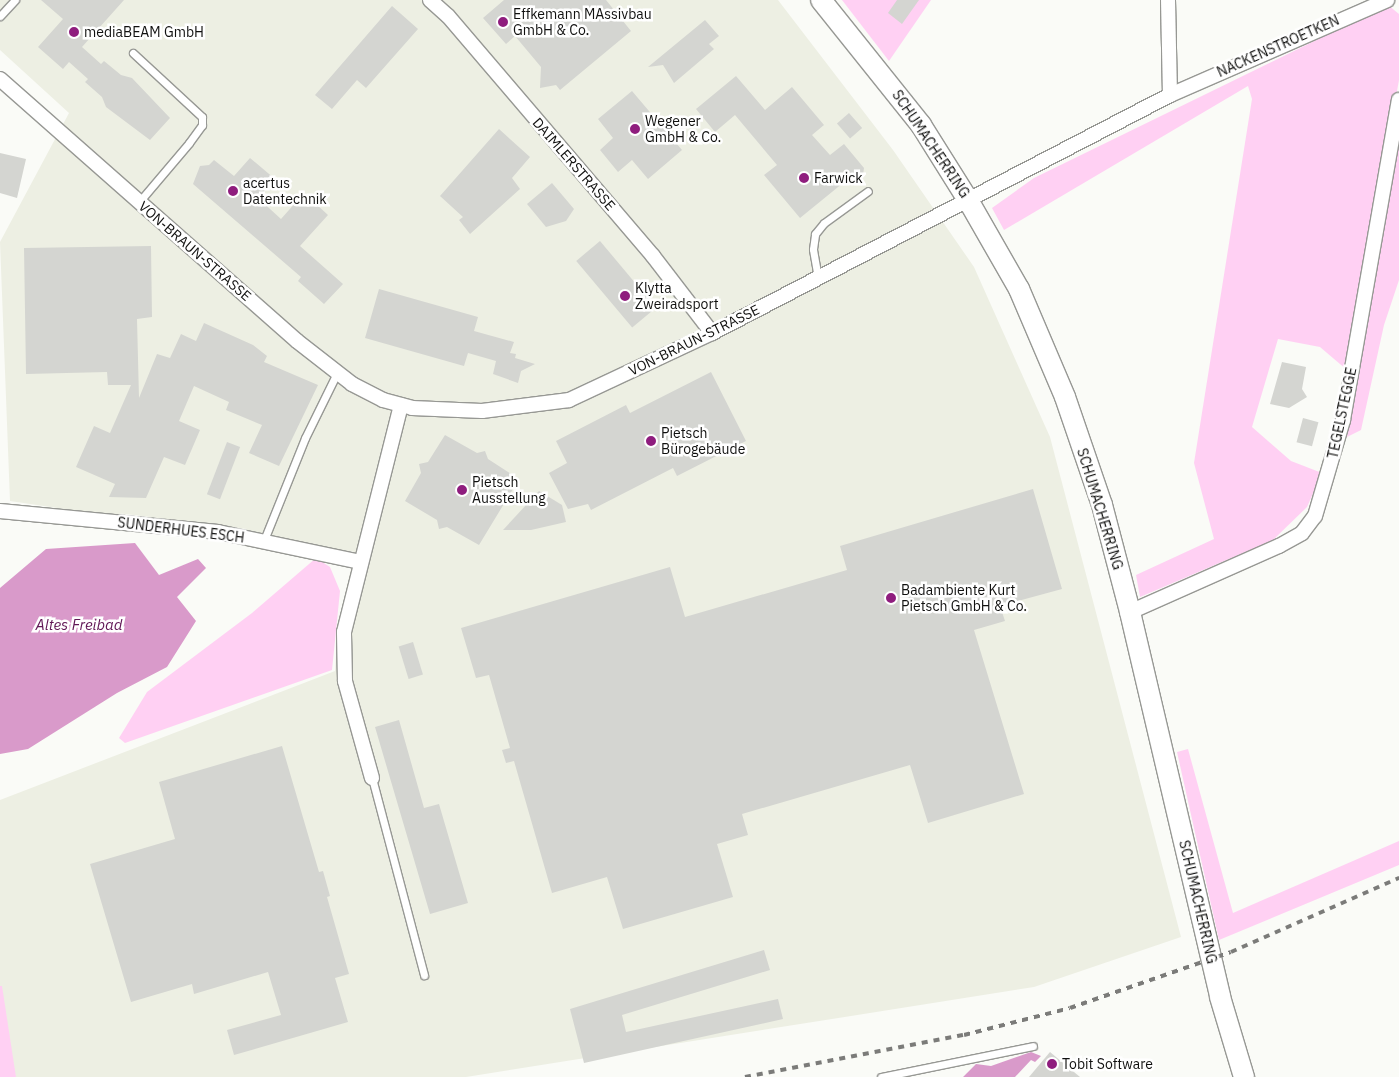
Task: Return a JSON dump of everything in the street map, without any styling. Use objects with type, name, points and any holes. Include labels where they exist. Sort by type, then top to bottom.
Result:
[{"type":"main road","name":"SCHUMACHERRING","points":[[821,0],[903,102],[968,200],[1018,288],[1065,397],[1102,505],[1130,612],[1220,997],[1244,1077]]},
{"type":"street","name":"DAIMLERSTRASSE","points":[[430,0],[448,16],[653,256],[712,333]]},
{"type":"street","points":[[1168,0],[1170,95]]},
{"type":"street","name":"NACKENSTROETKEN","points":[[968,200],[1170,95],[1387,0]]},
{"type":"street","name":"VON-BRAUN-STRASSE","points":[[0,79],[337,373],[383,400],[444,412],[482,411],[569,400],[712,333],[968,200]]},
{"type":"street","name":"TEGELSTEGGE","points":[[1130,612],[1279,546],[1302,533],[1315,516],[1343,420],[1399,100]]},
{"type":"street","points":[[372,778],[349,698],[343,658],[344,632],[360,562],[401,405]]},
{"type":"street","name":"SUNDERHUES ESCH","points":[[0,511],[167,526],[264,540],[360,562]]},
{"type":"lane","points":[[0,16],[15,0]]},
{"type":"lane","points":[[132,53],[202,117],[202,125],[189,143],[139,202]]},
{"type":"lane","points":[[818,278],[813,249],[816,234],[824,223],[868,191]]},
{"type":"lane","points":[[264,540],[305,438],[337,373]]},
{"type":"lane","points":[[372,778],[424,975]]},
{"type":"lane","points":[[881,1077],[1033,1046]]},
{"type":"shaded area","points":[[0,0],[778,0],[893,150],[974,267],[1050,437],[1181,937],[1034,987],[466,1077],[0,1077],[0,800],[335,671],[338,624],[355,552],[10,501],[0,242],[69,113],[0,50]]},
{"type":"shaded area","points":[[842,0],[931,0],[889,61]]},
{"type":"shaded area","points":[[1388,5],[1399,14],[1399,80],[1347,370],[1320,347],[1278,339],[1252,427],[1291,461],[1322,473],[1307,507],[1273,540],[1140,597],[1136,575],[1214,539],[1194,463],[1252,99],[1248,86],[1004,230],[992,208],[1034,178]]},
{"type":"shaded area","points":[[1399,141],[1399,280],[1384,325],[1361,430],[1347,437]]},
{"type":"shaded area","points":[[316,558],[330,567],[340,591],[332,670],[125,743],[119,738],[147,692],[252,613]]},
{"type":"shaded area","points":[[1188,749],[1233,913],[1399,841],[1399,865],[1219,940],[1177,752]]},
{"type":"shaded area","points":[[0,986],[2,986],[16,1077],[0,1077]]},
{"type":"water","name":"Altes Freibad","points":[[135,543],[159,575],[198,559],[206,568],[177,597],[196,621],[167,667],[117,693],[28,749],[0,754],[0,588],[46,549]]},
{"type":"water","points":[[1031,1052],[1041,1056],[1035,1062],[1031,1060],[1015,1077],[963,1077],[976,1064],[991,1066]]},
{"type":"building","points":[[41,0],[124,0],[82,47],[101,64],[104,61],[121,75],[132,78],[170,118],[150,140],[106,107],[102,97],[85,82],[88,79],[69,62],[63,69],[38,47],[63,19]]},
{"type":"building","points":[[504,0],[606,0],[631,31],[560,90],[556,85],[540,88],[541,67],[515,36],[506,44],[483,18]]},
{"type":"building","points":[[897,0],[919,0],[902,24],[888,13]]},
{"type":"building","points":[[392,6],[418,29],[366,88],[357,80],[332,109],[315,95]]},
{"type":"building","points":[[705,20],[719,36],[709,44],[714,49],[674,83],[663,65],[648,67]]},
{"type":"building","points":[[736,76],[765,110],[792,87],[824,125],[812,135],[830,155],[844,144],[864,168],[863,175],[853,184],[843,183],[800,218],[764,175],[777,165],[735,115],[715,132],[696,109]]},
{"type":"building","name":"Wegener GmbH & Co.","points":[[632,91],[682,150],[648,179],[632,160],[618,172],[600,150],[613,138],[598,119]]},
{"type":"building","points":[[849,113],[862,128],[850,139],[837,123]]},
{"type":"building","points":[[499,129],[530,157],[512,178],[520,189],[470,234],[459,220],[463,217],[440,196]]},
{"type":"building","points":[[0,153],[26,159],[17,198],[0,193]]},
{"type":"building","points":[[250,158],[275,179],[258,198],[281,219],[304,193],[328,215],[300,246],[343,284],[324,304],[298,281],[301,277],[193,184],[200,166],[209,165],[214,160],[234,176]]},
{"type":"building","points":[[552,183],[574,209],[566,221],[546,227],[527,204]]},
{"type":"building","name":"Klytta Zweiradsport","points":[[600,241],[656,308],[632,328],[576,261]]},
{"type":"building","points":[[151,246],[152,317],[137,319],[139,398],[157,354],[170,358],[181,334],[196,341],[204,323],[253,345],[267,356],[264,362],[318,385],[279,466],[249,453],[262,425],[226,410],[229,402],[194,386],[179,421],[200,430],[185,465],[164,457],[146,498],[109,497],[115,484],[76,467],[94,426],[110,433],[131,385],[108,385],[107,372],[26,374],[24,248]]},
{"type":"building","points":[[379,289],[478,317],[474,331],[514,342],[510,353],[516,354],[515,358],[535,364],[521,371],[518,383],[493,374],[496,361],[468,353],[464,366],[365,338]]},
{"type":"building","points":[[1282,362],[1306,367],[1302,389],[1307,397],[1289,408],[1270,404]]},
{"type":"building","name":"Pietsch Bürogebäude","points":[[711,372],[746,441],[677,476],[673,468],[591,510],[588,504],[568,509],[549,473],[567,463],[556,441],[626,405],[630,413]]},
{"type":"building","points":[[1303,418],[1318,422],[1312,446],[1297,442]]},
{"type":"building","name":"Pietsch Ausstellung","points":[[445,435],[477,453],[485,451],[488,459],[519,479],[479,545],[447,527],[439,529],[437,520],[405,501],[421,473],[419,464],[428,462]]},
{"type":"building","points":[[227,442],[240,447],[220,499],[207,494]]},
{"type":"building","points":[[1033,489],[1062,589],[1000,606],[1005,621],[974,630],[1024,794],[928,823],[910,765],[742,814],[748,835],[717,844],[733,897],[623,929],[607,877],[552,893],[514,761],[506,763],[502,750],[510,748],[489,675],[476,678],[461,628],[670,567],[685,617],[847,570],[840,546]]},
{"type":"building","points":[[539,491],[562,505],[566,522],[531,530],[503,530]]},
{"type":"building","points":[[413,642],[423,675],[409,679],[399,646]]},
{"type":"building","points":[[399,720],[424,808],[439,804],[468,903],[430,914],[375,727]]},
{"type":"building","points":[[282,746],[319,872],[323,871],[330,896],[327,897],[349,974],[335,978],[348,1022],[234,1055],[227,1030],[281,1015],[268,972],[194,994],[192,984],[131,1002],[90,864],[175,839],[159,782]]},
{"type":"building","points":[[764,950],[770,970],[622,1015],[626,1032],[778,999],[783,1019],[584,1063],[570,1009]]},
{"type":"building","name":"Tobit Software","points":[[1050,1052],[1080,1077],[1029,1077]]},
{"type":"railway","points":[[745,1077],[964,1035],[1070,1008],[1231,952],[1399,878]]},
{"type":"place","name":"Effkemann MAssivbau GmbH & Co.","points":[[503,22]]},
{"type":"place","name":"mediaBEAM GmbH","points":[[74,32]]},
{"type":"place","name":"Wegener GmbH & Co.","points":[[635,129]]},
{"type":"place","name":"Farwick","points":[[804,178]]},
{"type":"place","name":"acertus Datentechnik","points":[[233,191]]},
{"type":"place","name":"Klytta Zweiradsport","points":[[625,296]]},
{"type":"place","name":"Pietsch Bürogebäude","points":[[651,441]]},
{"type":"place","name":"Pietsch Ausstellung","points":[[462,490]]},
{"type":"place","name":"Badambiente Kurt Pietsch GmbH & Co.","points":[[891,598]]},
{"type":"place","name":"Tobit Software","points":[[1052,1064]]}]
